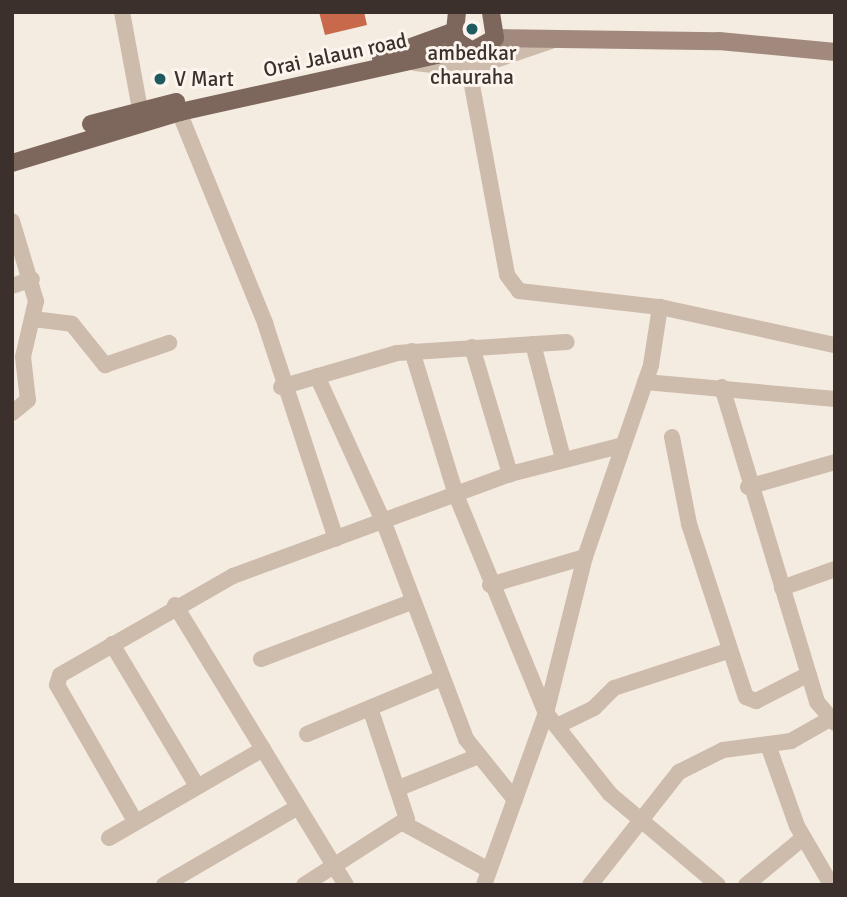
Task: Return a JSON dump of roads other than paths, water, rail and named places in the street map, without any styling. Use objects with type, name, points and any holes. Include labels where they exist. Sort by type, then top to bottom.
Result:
[{"type":"main road","points":[[452,32],[457,12]]},
{"type":"main road","points":[[491,12],[495,38]]},
{"type":"main road","points":[[13,158],[140,109],[177,107],[396,55],[452,32]]},
{"type":"main road","points":[[452,32],[466,49]]},
{"type":"main road","name":"Orai Jalaun road","points":[[13,158],[177,107],[415,63],[466,49],[479,51],[495,38]]},
{"type":"street","points":[[122,12],[140,109]]},
{"type":"street","points":[[495,38],[551,41],[719,41],[835,51]]},
{"type":"street","points":[[415,63],[469,69],[551,41]]},
{"type":"street","points":[[469,69],[512,284],[529,295],[660,307],[835,345]]},
{"type":"street","points":[[177,107],[261,313],[281,387],[336,538]]},
{"type":"street","points":[[12,221],[32,279],[33,319],[23,356],[28,400],[12,413]]},
{"type":"street","points":[[12,286],[32,279]]},
{"type":"street","points":[[403,823],[489,880],[546,713],[585,557],[620,446],[646,382],[660,307]]},
{"type":"street","points":[[33,319],[72,324],[105,365],[169,343]]},
{"type":"street","points":[[281,387],[412,351],[567,342]]},
{"type":"street","points":[[533,344],[563,458]]},
{"type":"street","points":[[472,346],[510,474]]},
{"type":"street","points":[[412,351],[456,495],[490,585],[546,713],[637,820],[718,885]]},
{"type":"street","points":[[317,376],[384,523],[439,679],[475,757],[515,800]]},
{"type":"street","points":[[646,382],[835,399]]},
{"type":"street","points":[[590,885],[637,820],[696,761],[812,733],[831,722],[809,674],[748,486],[723,387]]},
{"type":"street","points":[[672,437],[689,524],[728,651],[750,700],[809,674]]},
{"type":"street","points":[[135,821],[57,685],[60,675],[176,605],[336,538],[384,523],[510,474],[563,458],[620,446]]},
{"type":"street","points":[[748,486],[835,462]]},
{"type":"street","points":[[490,585],[585,557]]},
{"type":"street","points":[[782,588],[835,569]]},
{"type":"street","points":[[261,659],[411,602]]},
{"type":"street","points":[[176,605],[346,885]]},
{"type":"street","points":[[112,644],[197,786]]},
{"type":"street","points":[[557,726],[594,708],[614,688],[728,651]]},
{"type":"street","points":[[307,734],[439,679]]},
{"type":"street","points":[[304,885],[403,823],[408,813],[370,708]]},
{"type":"street","points":[[768,745],[803,838],[829,881]]},
{"type":"street","points":[[109,838],[263,749]]},
{"type":"street","points":[[399,788],[475,757]]},
{"type":"street","points":[[164,885],[298,807]]},
{"type":"street","points":[[746,885],[803,838]]},
{"type":"place","name":"ambedkar chauraha","points":[[472,29]]},
{"type":"place","name":"V Mart","points":[[160,79]]}]
